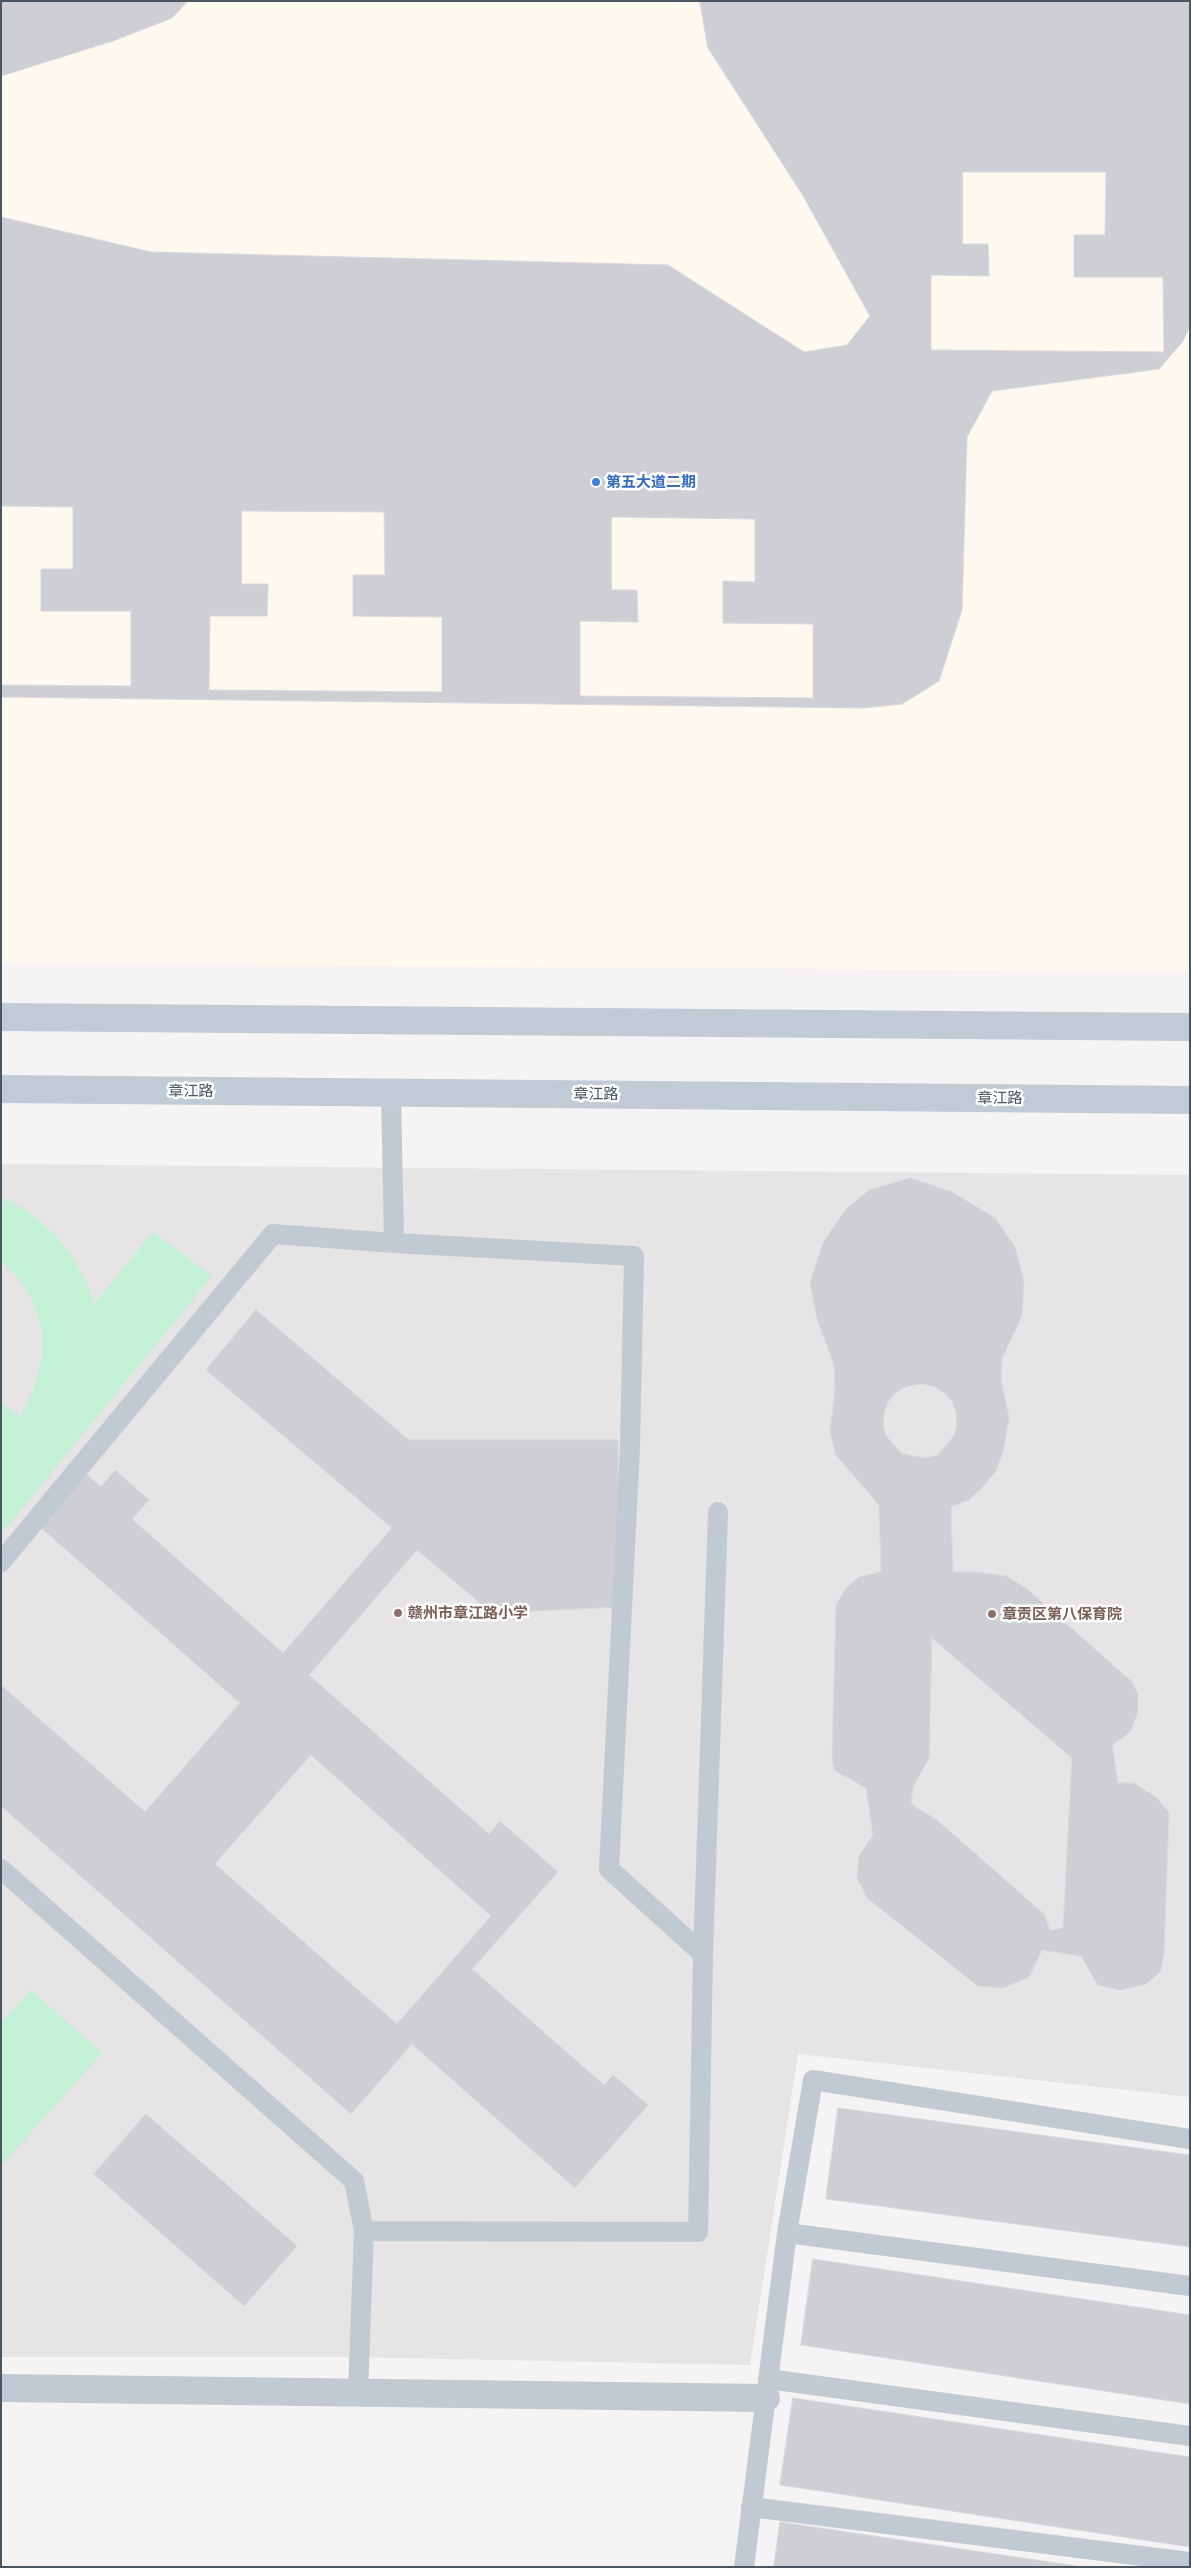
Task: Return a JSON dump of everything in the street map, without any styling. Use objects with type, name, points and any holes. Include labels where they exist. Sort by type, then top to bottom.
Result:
[{"type":"main road","points":[[1,1017],[1190,1027]]},
{"type":"main road","name":"章江路","points":[[1,1089],[1190,1100]]},
{"type":"street","points":[[1,2388],[358,2393],[767,2388]]},
{"type":"lane","points":[[391,1093],[394,1243]]},
{"type":"lane","points":[[1,1562],[273,1234],[394,1243],[634,1256],[630,1448],[610,1869],[703,1954]]},
{"type":"lane","points":[[364,2231],[698,2232],[703,1954],[718,1512]]},
{"type":"lane","points":[[1,1869],[354,2181],[364,2231],[358,2393]]},
{"type":"lane","points":[[744,2567],[787,2234],[813,2080],[1190,2139]]},
{"type":"lane","points":[[787,2234],[1190,2286]]},
{"type":"lane","points":[[767,2388],[1190,2436]]},
{"type":"lane","points":[[751,2507],[1190,2562]]},
{"type":"shaded area","name":"第五大道二期","points":[[1,1],[1190,1],[1190,972],[1,963]]},
{"type":"shaded area","name":"赣州市章江路小学","points":[[1,1164],[1190,1175],[1190,2097],[798,2054],[750,2365],[350,2357],[1,2357]]},
{"type":"green space","points":[[1,1197],[32,1215],[60,1241],[72,1256],[81,1272],[89,1288],[94,1305],[153,1232],[212,1276],[1,1534],[1,1402],[20,1417],[38,1376],[42,1335],[38,1315],[30,1296],[18,1278],[1,1261]]},
{"type":"green space","points":[[31,1990],[102,2053],[1,2166],[1,2023]]},
{"type":"building","points":[[1,1],[188,1],[172,18],[113,41],[1,76]]},
{"type":"building","points":[[700,1],[1190,1],[1190,326],[1183,341],[1159,369],[992,391],[967,437],[962,610],[939,681],[902,704],[863,708],[1,697],[1,217],[151,252],[668,265],[804,352],[847,345],[870,316],[802,194],[708,48]]},
{"type":"building","points":[[963,172],[1106,172],[1105,235],[1074,235],[1074,277],[1163,277],[1164,352],[931,350],[931,275],[989,276],[988,244],[963,244]]},
{"type":"building","points":[[1,506],[73,507],[73,569],[41,569],[41,611],[131,611],[131,686],[1,685]]},
{"type":"building","points":[[242,511],[384,512],[385,575],[353,575],[353,616],[442,617],[442,692],[209,690],[210,616],[267,616],[268,584],[242,584]]},
{"type":"building","points":[[612,517],[755,519],[755,582],[723,581],[723,623],[813,624],[813,698],[580,696],[580,621],[638,622],[637,590],[612,590]]},
{"type":"building","points":[[911,1178],[952,1192],[995,1218],[1015,1247],[1024,1282],[1022,1315],[1002,1359],[1001,1380],[1009,1418],[1003,1452],[995,1472],[983,1487],[969,1500],[951,1507],[953,1572],[976,1572],[1006,1576],[1026,1588],[1131,1681],[1138,1694],[1138,1712],[1130,1732],[1112,1745],[1118,1783],[1134,1783],[1157,1798],[1169,1813],[1164,1955],[1160,1972],[1146,1984],[1120,1990],[1098,1985],[1081,1956],[1042,1950],[1029,1977],[1003,1988],[978,1986],[867,1898],[857,1877],[859,1856],[873,1835],[866,1788],[834,1770],[832,1755],[836,1605],[846,1588],[859,1577],[881,1572],[879,1505],[836,1455],[830,1432],[835,1389],[834,1365],[817,1318],[810,1283],[823,1243],[845,1210],[869,1190]],"holes":[[[921,1384],[933,1386],[952,1401],[956,1412],[957,1425],[954,1436],[938,1455],[926,1458],[902,1454],[886,1436],[883,1424],[884,1412],[889,1400],[898,1391],[908,1386]],[[932,1638],[1072,1758],[1063,1928],[1050,1931],[1044,1914],[937,1820],[915,1807],[911,1802],[913,1787],[929,1758]]]},
{"type":"building","points":[[256,1310],[409,1440],[618,1440],[619,1607],[492,1613],[417,1550],[309,1675],[489,1834],[500,1821],[558,1872],[472,1969],[604,2085],[613,2075],[648,2105],[575,2188],[412,2044],[351,2114],[1,1806],[1,1685],[145,1812],[240,1703],[38,1525],[84,1472],[101,1487],[115,1470],[149,1500],[132,1519],[283,1653],[392,1528],[206,1370]],"holes":[[[311,1755],[491,1916],[397,2024],[215,1864]]]},
{"type":"building","points":[[838,2108],[1190,2155],[1190,2247],[826,2199]]},
{"type":"building","points":[[146,2114],[297,2246],[244,2306],[94,2174]]},
{"type":"building","points":[[813,2259],[1190,2315],[1190,2404],[801,2345]]},
{"type":"building","points":[[793,2398],[1190,2457],[1190,2547],[780,2485]]},
{"type":"building","points":[[780,2522],[1083,2567],[774,2567]]},
{"type":"place","name":"第五大道二期","points":[[596,482]]},
{"type":"place","name":"赣州市章江路小学","points":[[398,1613]]},
{"type":"place","name":"章贡区第八保育院","points":[[992,1614]]}]
